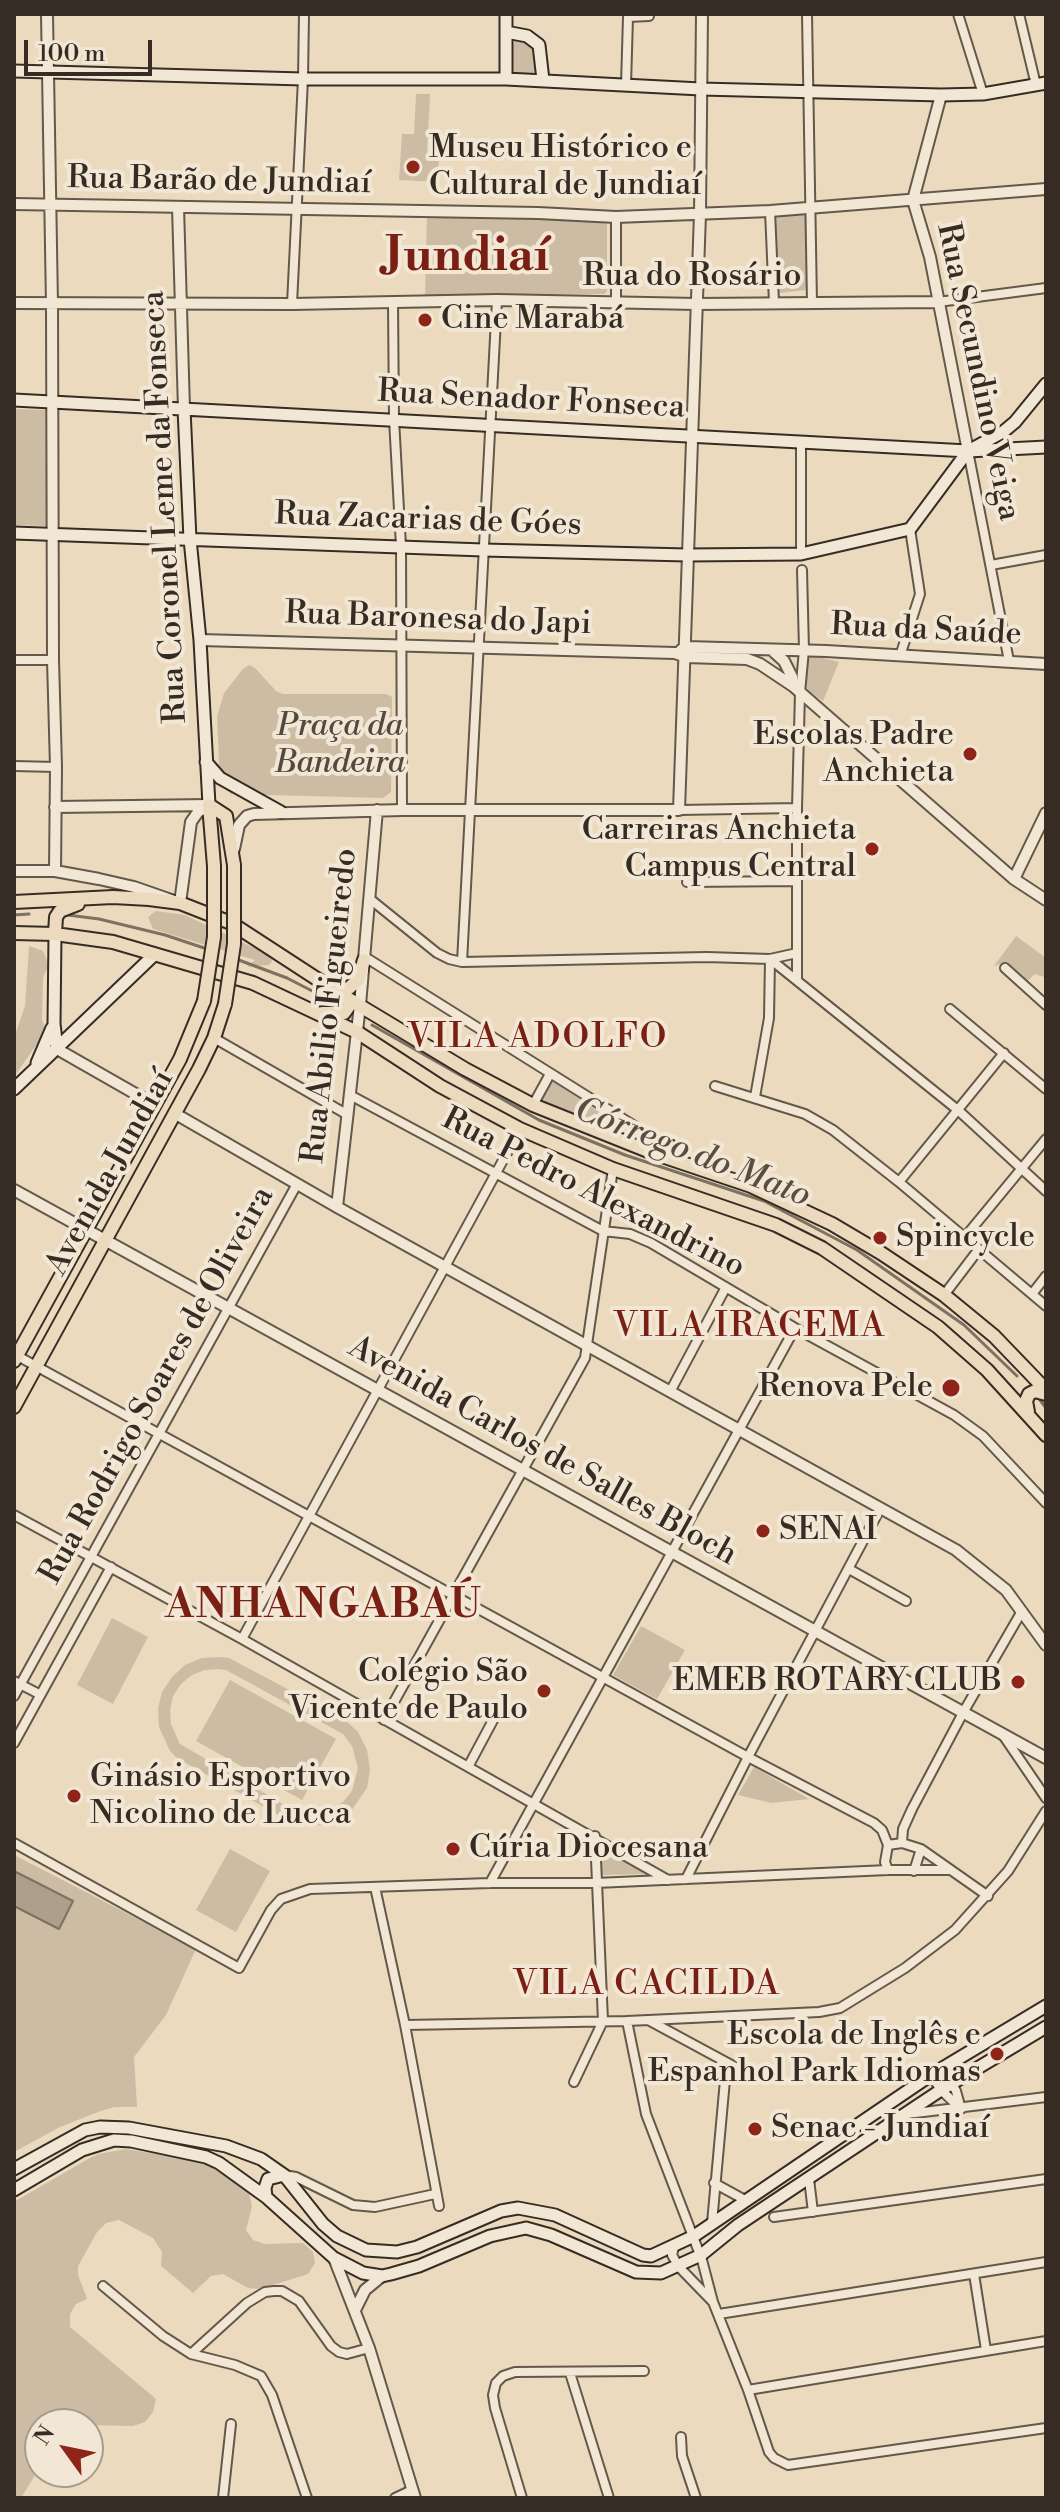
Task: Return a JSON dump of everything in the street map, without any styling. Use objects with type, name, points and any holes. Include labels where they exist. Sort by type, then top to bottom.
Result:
[{"type":"main road","points":[[506,14],[506,79]]},
{"type":"main road","points":[[506,32],[527,36],[539,45],[543,80]]},
{"type":"main road","points":[[14,71],[303,79],[506,79],[701,89],[941,95],[983,94],[1041,84]]},
{"type":"main road","points":[[910,529],[968,451],[1015,422],[1046,384]]},
{"type":"main road","name":"Rua Senador Fonseca","points":[[14,400],[968,451],[1046,447]]},
{"type":"main road","name":"Rua Coronel Leme da Fonseca","points":[[184,409],[209,805]]},
{"type":"main road","points":[[1003,432],[1006,442],[1015,449]]},
{"type":"main road","name":"Rua Zacarias de Góes","points":[[14,533],[687,555],[801,554],[910,529]]},
{"type":"main road","points":[[206,762],[220,778],[281,812]]},
{"type":"main road","name":"Avenida Jundiaí","points":[[14,1407],[214,1038],[225,1004],[234,944],[234,860],[226,816],[209,805],[216,901],[204,1001],[180,1059],[15,1357]]},
{"type":"main road","points":[[57,1049],[54,1021],[56,917],[65,907],[113,897]]},
{"type":"main road","points":[[14,902],[113,897],[180,903],[231,923],[465,1069],[533,1105],[653,1153],[751,1186],[820,1218],[881,1253],[944,1295],[994,1336],[1046,1392]]},
{"type":"main road","points":[[14,933],[55,934],[113,942],[253,983],[357,1032],[440,1086],[520,1129],[613,1169],[756,1218],[822,1248],[938,1327],[987,1370],[1046,1435]]},
{"type":"main road","points":[[14,1089],[155,954]]},
{"type":"main road","points":[[315,1012],[344,1013],[349,1006],[349,988],[358,980],[364,958]]},
{"type":"main road","points":[[54,1021],[74,1032]]},
{"type":"main road","points":[[35,1067],[54,1021]]},
{"type":"main road","points":[[1028,1412],[1026,1401],[1029,1394],[1046,1392]]},
{"type":"main road","points":[[14,2169],[85,2130],[111,2127],[226,2146],[261,2159],[284,2175],[323,2224],[337,2236],[366,2250],[397,2252],[417,2247],[501,2211],[518,2208],[555,2215],[643,2255],[660,2254],[694,2236],[943,2067],[1046,2006]]},
{"type":"main road","points":[[14,2190],[82,2150],[114,2140],[206,2157],[235,2173],[266,2197],[334,2258],[363,2273],[382,2276],[419,2266],[490,2236],[526,2228],[565,2240],[636,2272],[661,2273],[701,2255],[738,2225],[941,2090],[1046,2027]]},
{"type":"main road","points":[[266,2197],[268,2179],[284,2175]]},
{"type":"street","points":[[47,14],[55,871]]},
{"type":"street","points":[[292,304],[304,14]]},
{"type":"street","points":[[679,810],[700,214],[702,14]]},
{"type":"street","points":[[807,14],[812,303]]},
{"type":"street","points":[[958,14],[983,94]]},
{"type":"street","points":[[1019,14],[1041,84]]},
{"type":"street","points":[[626,85],[628,17],[649,16]]},
{"type":"street","name":"Rua Secundino Veiga","points":[[941,95],[913,200],[930,257],[1009,661]]},
{"type":"street","name":"Rua Barão de Jundiaí","points":[[14,204],[616,217],[770,211],[1046,189]]},
{"type":"street","name":"Rua Coronel Leme da Fonseca","points":[[178,207],[184,409]]},
{"type":"street","points":[[770,211],[774,303]]},
{"type":"street","points":[[616,217],[616,304]]},
{"type":"street","points":[[938,302],[1046,288]]},
{"type":"street","points":[[462,962],[497,300]]},
{"type":"street","name":"Rua do Rosário","points":[[14,303],[292,304],[497,300],[616,304],[938,302]]},
{"type":"street","points":[[393,302],[394,419],[401,546],[402,810]]},
{"type":"street","points":[[801,442],[801,554]]},
{"type":"street","points":[[900,656],[920,594],[910,529]]},
{"type":"street","points":[[991,565],[1046,555]]},
{"type":"street","points":[[797,979],[797,689],[804,650],[802,570]]},
{"type":"street","name":"Rua Baronesa do Japi","points":[[200,640],[683,652],[804,650]]},
{"type":"street","name":"Rua da Saúde","points":[[804,650],[1046,664]]},
{"type":"street","points":[[773,651],[784,661],[797,689],[1014,879],[1046,900]]},
{"type":"street","name":"Rua Baronesa do Japi","points":[[683,652],[747,659],[760,664],[797,689]]},
{"type":"street","points":[[14,660],[53,660]]},
{"type":"street","points":[[14,766],[56,767]]},
{"type":"street","points":[[55,807],[209,805]]},
{"type":"street","points":[[14,871],[55,871],[134,887],[180,903],[191,822],[198,812],[209,805]]},
{"type":"street","points":[[234,860],[239,825],[247,816],[281,812],[797,808]]},
{"type":"street","name":"Rua Abilio Figueiredo","points":[[337,1207],[357,1032],[349,999],[364,958],[377,810]]},
{"type":"street","points":[[1014,879],[1046,813]]},
{"type":"street","points":[[687,882],[797,881]]},
{"type":"street","points":[[370,899],[437,953],[462,962],[707,957],[770,959],[797,953]]},
{"type":"street","points":[[364,958],[641,1130],[653,1142],[653,1153]]},
{"type":"street","points":[[770,959],[959,1111],[1046,1191]]},
{"type":"street","points":[[755,1097],[769,1018],[770,959]]},
{"type":"street","points":[[1005,968],[1046,1005]]},
{"type":"street","points":[[950,1009],[1046,1089]]},
{"type":"street","points":[[214,1038],[348,1115]]},
{"type":"street","points":[[57,1049],[155,1105]]},
{"type":"street","points":[[899,1182],[1004,1053]]},
{"type":"street","points":[[533,1105],[550,1074]]},
{"type":"street","points":[[715,1086],[805,1114],[833,1130],[1046,1306]]},
{"type":"street","name":"Rua Pedro Alexandrino","points":[[350,1095],[603,1231],[630,1234],[651,1243],[795,1328],[935,1403],[973,1427],[1046,1503]]},
{"type":"street","points":[[174,1113],[973,1562],[1006,1590],[1046,1645]]},
{"type":"street","points":[[242,1639],[520,1129]]},
{"type":"street","points":[[965,1237],[1046,1139]]},
{"type":"street","points":[[384,1720],[585,1358],[613,1169]]},
{"type":"street","name":"Rua Rodrigo Soares de Oliveira","points":[[14,1696],[17,1682],[92,1557],[297,1184]]},
{"type":"street","name":"Avenida Carlos de Salles Bloch","points":[[14,1190],[1046,1758]]},
{"type":"street","points":[[944,1295],[979,1249]]},
{"type":"street","points":[[1032,1294],[1046,1276]]},
{"type":"street","points":[[671,1390],[726,1287]]},
{"type":"street","points":[[490,1883],[795,1328]]},
{"type":"street","points":[[15,1357],[159,1432],[603,1678],[874,1823],[882,1830],[888,1845],[885,1862],[888,1870]]},
{"type":"street","points":[[686,1879],[880,1509]]},
{"type":"street","points":[[14,1515],[242,1639],[669,1880]]},
{"type":"street","name":"Rua Rodrigo Soares de Oliveira","points":[[14,1743],[111,1567]]},
{"type":"street","points":[[849,1569],[906,1601]]},
{"type":"street","points":[[902,1843],[905,1822],[1022,1611]]},
{"type":"street","points":[[17,1682],[39,1694]]},
{"type":"street","points":[[468,1767],[499,1709]]},
{"type":"street","points":[[1002,1734],[1046,1798]]},
{"type":"street","points":[[405,2025],[627,2021],[819,2012],[840,2008],[905,1968],[955,1930],[1008,1871],[1046,1811]]},
{"type":"street","points":[[574,2082],[603,2021],[595,1836]]},
{"type":"street","points":[[14,1843],[239,1968],[271,1910],[281,1899],[310,1889],[596,1883],[948,1870]]},
{"type":"street","points":[[888,1845],[902,1843],[921,1849],[988,1896]]},
{"type":"street","points":[[914,1871],[921,1849]]},
{"type":"street","points":[[375,1887],[439,2206]]},
{"type":"street","points":[[648,2020],[737,2068]]},
{"type":"street","points":[[627,2021],[646,2114],[701,2255],[713,2302],[769,2452],[774,2458],[788,2465],[1046,2428]]},
{"type":"street","points":[[943,2067],[953,2084],[961,2109]]},
{"type":"street","points":[[931,2075],[941,2090],[961,2109]]},
{"type":"street","points":[[712,2223],[725,2080]]},
{"type":"street","points":[[906,2114],[1046,2097]]},
{"type":"street","points":[[284,2175],[296,2177],[353,2205],[375,2207],[435,2194]]},
{"type":"street","points":[[809,2179],[813,2212]]},
{"type":"street","points":[[774,2217],[1046,2179]]},
{"type":"street","points":[[714,2183],[745,2200]]},
{"type":"street","points":[[674,2247],[672,2255],[679,2267],[713,2302]]},
{"type":"street","points":[[334,2258],[369,2348],[414,2494],[395,2498]]},
{"type":"street","points":[[719,2314],[1046,2262]]},
{"type":"street","points":[[974,2274],[986,2350]]},
{"type":"street","points":[[355,2310],[365,2290],[382,2276]]},
{"type":"street","points":[[103,2286],[153,2329],[191,2354],[261,2376],[268,2384],[307,2498]]},
{"type":"street","points":[[191,2354],[247,2303],[265,2292],[274,2291],[282,2291],[299,2301],[331,2346],[339,2352],[347,2354],[369,2348]]},
{"type":"street","points":[[748,2390],[1046,2341]]},
{"type":"street","points":[[522,2498],[495,2408],[493,2395],[496,2383],[503,2376],[515,2372],[644,2371]]},
{"type":"street","points":[[570,2373],[609,2498]]},
{"type":"street","points":[[223,2498],[231,2424]]},
{"type":"street","points":[[681,2437],[682,2456],[696,2498]]},
{"type":"green space","points":[[515,41],[533,43],[537,68],[534,73],[511,70],[512,44]]},
{"type":"green space","points":[[416,94],[430,94],[427,154],[439,155],[438,182],[399,180],[402,134],[414,134]]},
{"type":"green space","points":[[803,211],[809,215],[809,286],[806,290],[780,293],[776,290],[774,217],[776,213]]},
{"type":"green space","points":[[427,216],[604,220],[607,223],[607,291],[604,294],[425,296]]},
{"type":"green space","points":[[14,409],[46,410],[46,526],[14,525]]},
{"type":"green space","points":[[807,654],[839,662],[823,701],[805,685]]},
{"type":"green space","name":"Praça da Bandeira","points":[[249,665],[283,694],[386,694],[392,697],[391,792],[383,798],[231,794],[220,785],[217,717],[224,693]]},
{"type":"green space","points":[[156,911],[185,915],[271,956],[272,961],[269,965],[247,967],[255,960],[153,929],[148,917]]},
{"type":"green space","points":[[1016,936],[1046,958],[1044,977],[1035,974],[1026,982],[1013,967],[1004,963],[994,966]]},
{"type":"green space","points":[[29,946],[43,951],[49,965],[43,977],[42,1019],[46,1031],[16,1074],[14,1038],[25,1006]]},
{"type":"green space","points":[[552,1080],[617,1123],[619,1132],[609,1132],[542,1100]]},
{"type":"green space","points":[[112,1618],[148,1637],[113,1704],[77,1685]]},
{"type":"green space","points":[[641,1626],[685,1650],[657,1699],[613,1675]]},
{"type":"green space","points":[[202,1658],[229,1658],[344,1719],[358,1732],[367,1750],[370,1769],[367,1788],[351,1811],[328,1825],[298,1826],[177,1758],[170,1751],[159,1727],[158,1709],[162,1692],[185,1665]],"holes":[[[205,1670],[226,1670],[343,1734],[352,1746],[358,1768],[352,1791],[343,1802],[324,1813],[302,1815],[180,1744],[171,1724],[173,1696],[192,1675]]]},
{"type":"green space","points":[[230,1680],[336,1739],[302,1800],[196,1741]]},
{"type":"green space","points":[[754,1767],[809,1799],[772,1803],[738,1795]]},
{"type":"green space","points":[[601,1846],[650,1874],[602,1875]]},
{"type":"green space","points":[[230,1849],[270,1871],[236,1932],[196,1910]]},
{"type":"green space","points":[[14,1855],[196,1949],[166,2015],[134,2057],[137,2107],[114,2107],[98,2112],[60,2127],[14,2152]]},
{"type":"green space","points":[[125,2149],[202,2161],[249,2192],[252,2206],[246,2230],[253,2240],[265,2244],[303,2243],[313,2252],[315,2263],[308,2274],[260,2289],[248,2288],[223,2274],[211,2276],[193,2293],[161,2266],[162,2252],[153,2238],[119,2220],[106,2223],[97,2232],[78,2266],[87,2299],[76,2304],[70,2314],[70,2327],[156,2399],[153,2412],[145,2422],[133,2426],[104,2425],[104,2408],[24,2408],[24,2488],[27,2488],[21,2498],[14,2498],[14,2202],[99,2154]]},
{"type":"shaded area","points":[[14,1871],[73,1901],[59,1929],[14,1906]]},
{"type":"waterway","name":"Córrego do Mato","points":[[14,915],[29,914]]},
{"type":"waterway","name":"Córrego do Mato","points":[[68,915],[165,935],[210,950]]},
{"type":"waterway","name":"Córrego do Mato","points":[[236,959],[287,978],[320,995]]},
{"type":"waterway","name":"Córrego do Mato","points":[[372,1025],[539,1120],[625,1155],[764,1201],[857,1250],[964,1325],[1017,1376]]},
{"type":"waterway","name":"Córrego do Mato","points":[[1040,1400],[1046,1408]]},
{"type":"place","name":"Museu Histórico e Cultural de Jundiaí","points":[[413,167]]},
{"type":"place","name":"Cine Marabá","points":[[425,320]]},
{"type":"place","name":"Escolas Padre Anchieta","points":[[970,754]]},
{"type":"place","name":"Carreiras Anchieta Campus Central","points":[[872,849]]},
{"type":"place","name":"Spincycle","points":[[880,1238]]},
{"type":"place","name":"Renova Pele","points":[[951,1388]]},
{"type":"place","name":"SENAI","points":[[763,1531]]},
{"type":"place","name":"EMEB ROTARY CLUB","points":[[1018,1682]]},
{"type":"place","name":"Colégio São Vicente de Paulo","points":[[544,1691]]},
{"type":"place","name":"Ginásio Esportivo Nicolino de Lucca","points":[[74,1796]]},
{"type":"place","name":"Cúria Diocesana","points":[[453,1849]]},
{"type":"place","name":"Escola de Inglês e Espanhol Park Idiomas","points":[[997,2054]]},
{"type":"place","name":"Senac - Jundiaí","points":[[755,2129]]},
{"type":"district","name":"Jundiaí","points":[[467,259]]},
{"type":"district","name":"VILA ADOLFO","points":[[538,1039]]},
{"type":"district","name":"VILA IRACEMA","points":[[750,1328]]},
{"type":"district","name":"ANHANGABAÚ","points":[[324,1607]]},
{"type":"district","name":"VILA CACILDA","points":[[647,1986]]}]
